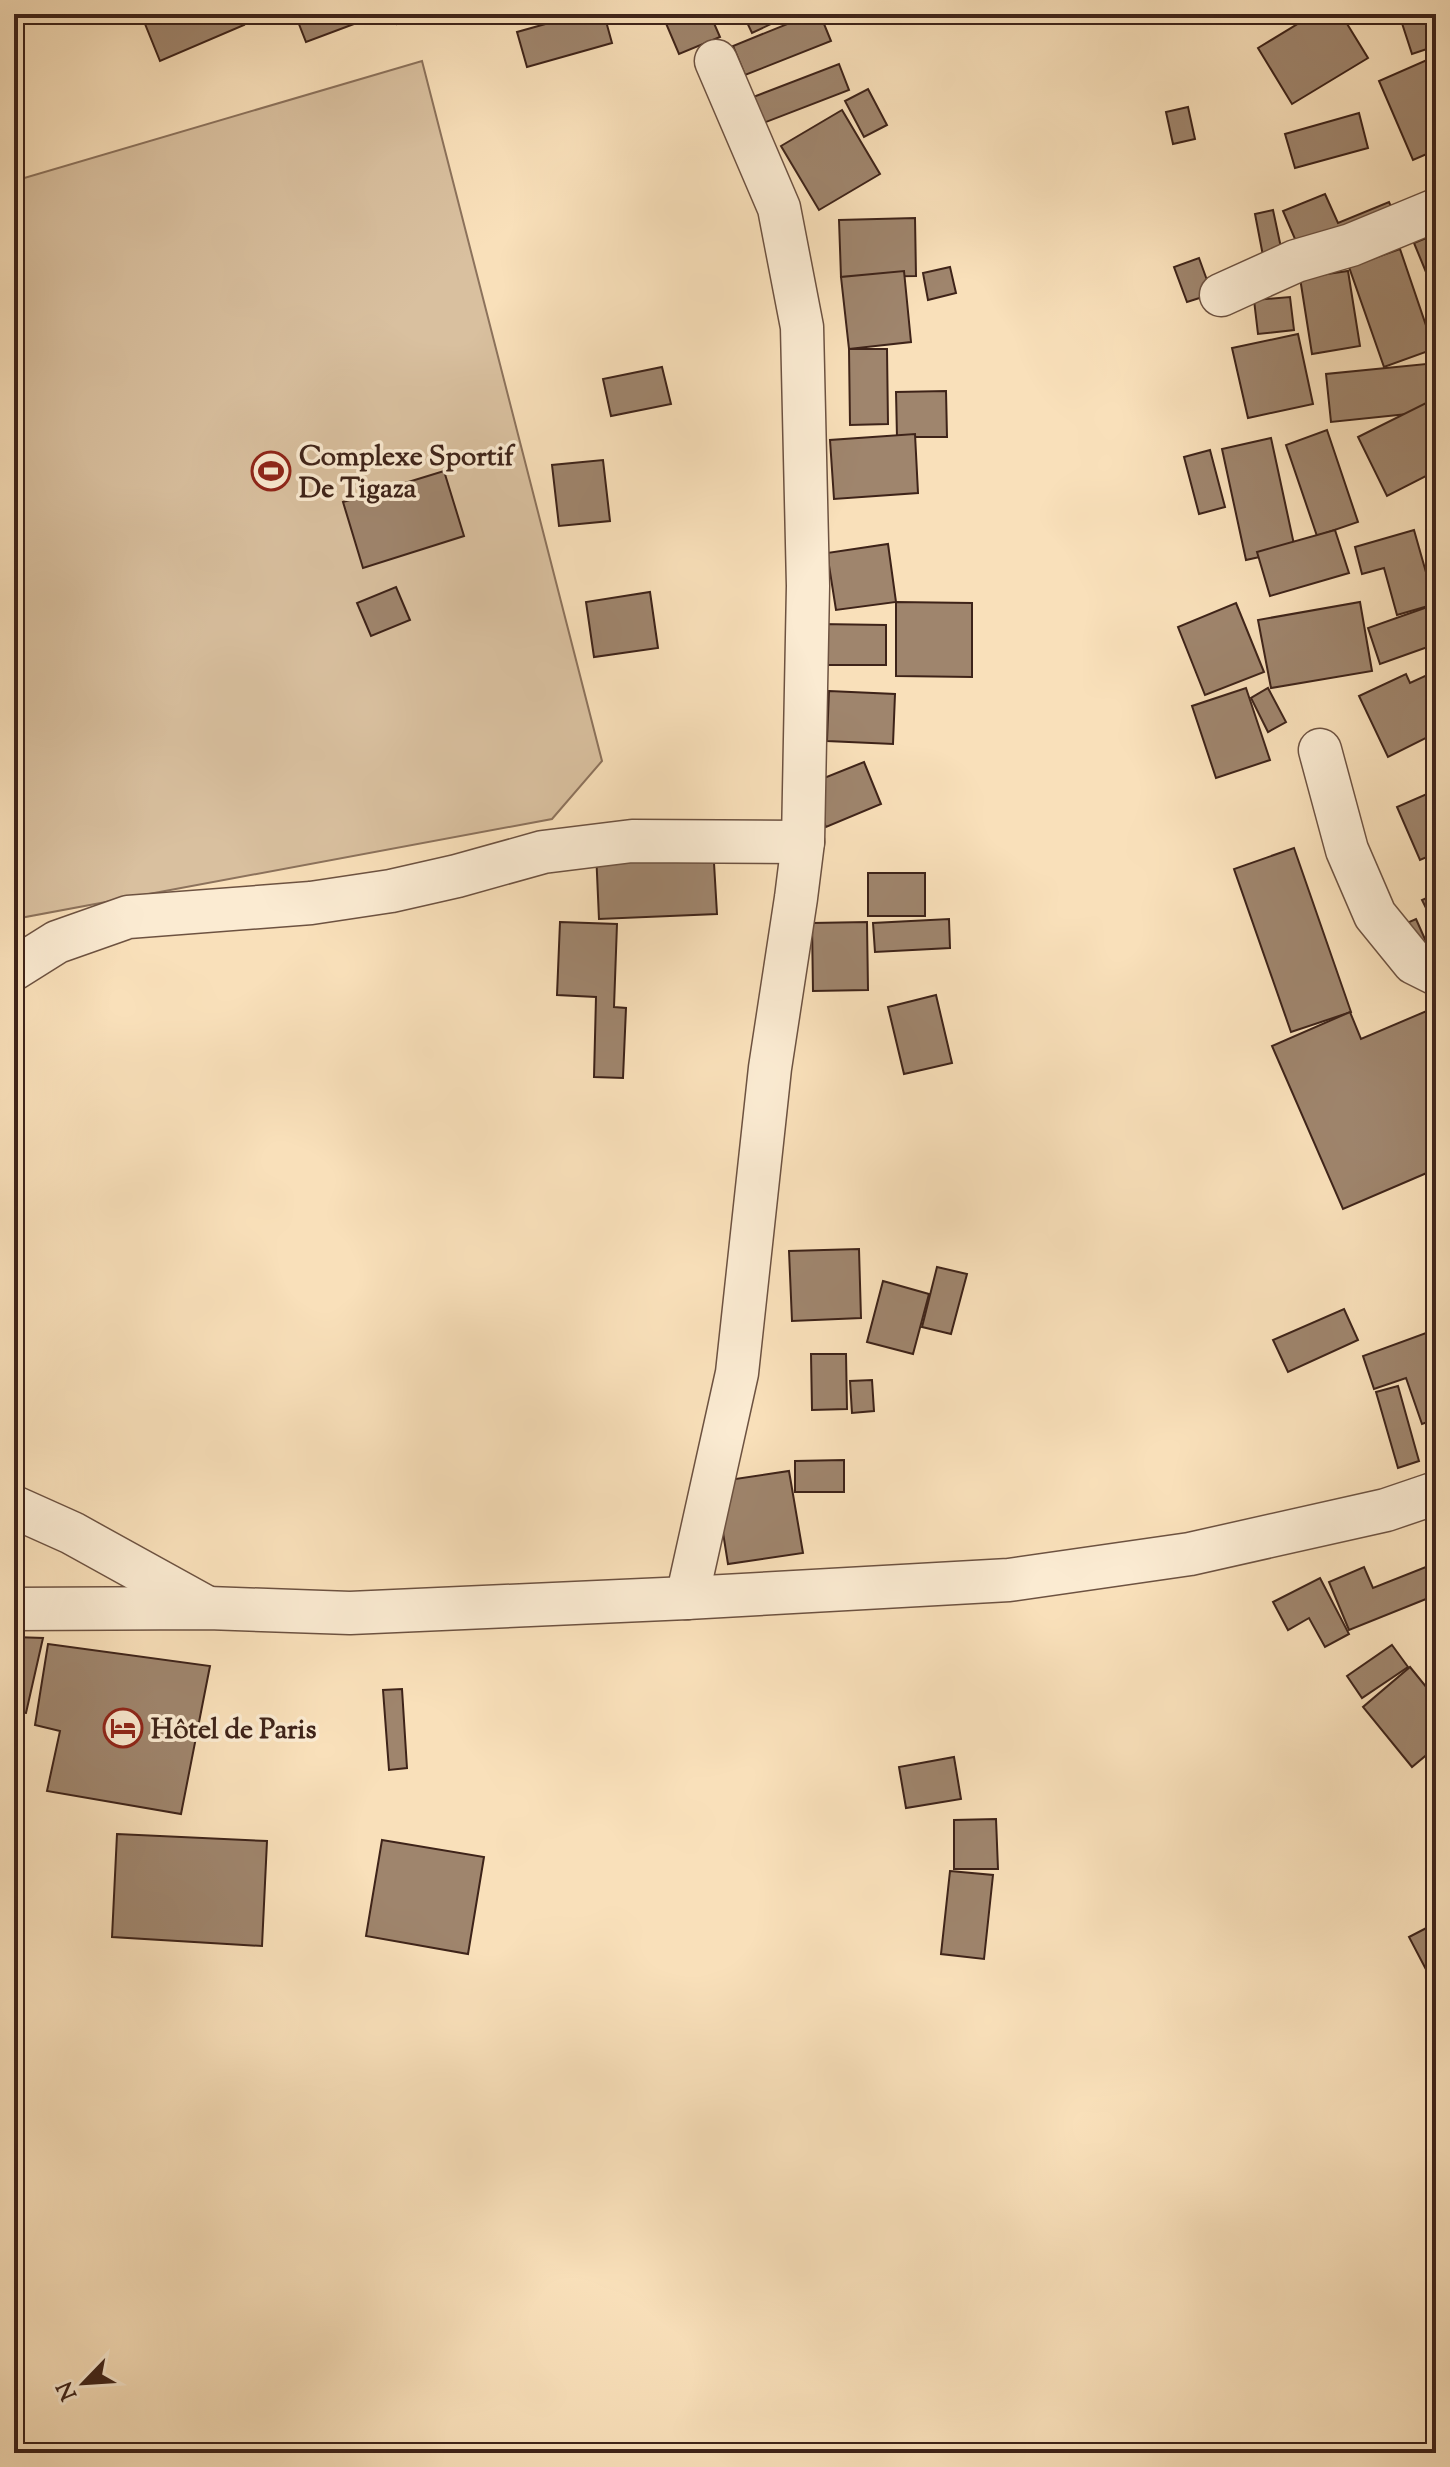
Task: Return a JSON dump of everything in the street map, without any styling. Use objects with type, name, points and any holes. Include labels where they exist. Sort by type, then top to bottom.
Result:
[{"type":"street","points":[[687,1598],[737,1373],[770,1068],[803,842],[808,586],[802,327],[779,208],[716,61]]},
{"type":"street","points":[[1221,295],[1296,261],[1351,245],[1436,210]]},
{"type":"street","points":[[1320,750],[1347,850],[1375,915],[1414,963],[1436,974]]},
{"type":"street","points":[[14,969],[57,942],[128,917],[311,903],[391,891],[543,852],[632,841],[803,842]]},
{"type":"street","points":[[14,1609],[208,1608],[350,1613],[1009,1580],[1190,1554],[1386,1510],[1436,1493]]},
{"type":"street","points":[[14,1507],[72,1533],[208,1608]]},
{"type":"shaded area","name":"Complexe Sportif De Tigaza","points":[[422,61],[602,761],[552,819],[20,918],[14,892],[14,181]]},
{"type":"building","points":[[141,14],[239,14],[244,25],[160,61]]},
{"type":"building","points":[[295,14],[378,14],[378,15],[306,42]]},
{"type":"building","points":[[394,14],[429,14],[397,24]]},
{"type":"building","points":[[581,14],[604,14],[612,43],[527,67],[517,32]]},
{"type":"building","points":[[662,14],[710,14],[720,37],[679,54]]},
{"type":"building","points":[[743,14],[792,14],[752,33]]},
{"type":"building","points":[[812,14],[820,14],[831,41],[745,75],[733,46]]},
{"type":"building","points":[[1314,14],[1341,14],[1368,58],[1292,104],[1258,48]]},
{"type":"building","points":[[1399,14],[1436,14],[1436,46],[1412,54]]},
{"type":"building","points":[[1436,56],[1436,150],[1413,160],[1379,81]]},
{"type":"building","points":[[839,64],[849,90],[758,125],[748,99]]},
{"type":"building","points":[[868,89],[887,125],[864,137],[845,101]]},
{"type":"building","points":[[1188,107],[1195,139],[1173,144],[1166,112]]},
{"type":"building","points":[[842,110],[880,174],[819,210],[781,146]]},
{"type":"building","points":[[1359,113],[1368,148],[1295,168],[1285,134]]},
{"type":"building","points":[[1325,194],[1338,223],[1389,202],[1397,220],[1304,260],[1283,211]]},
{"type":"building","points":[[1273,210],[1283,257],[1264,261],[1255,214]]},
{"type":"building","points":[[915,218],[916,276],[841,277],[839,220]]},
{"type":"building","points":[[1436,234],[1436,294],[1435,294],[1414,243]]},
{"type":"building","points":[[1400,249],[1434,349],[1384,367],[1349,267]]},
{"type":"building","points":[[1199,258],[1212,294],[1187,302],[1174,267]]},
{"type":"building","points":[[950,267],[956,293],[928,300],[923,273]]},
{"type":"building","points":[[904,271],[911,342],[849,349],[841,277]]},
{"type":"building","points":[[1348,271],[1360,346],[1312,354],[1300,278]]},
{"type":"building","points":[[1290,297],[1294,330],[1258,334],[1254,300]]},
{"type":"building","points":[[1298,334],[1313,404],[1248,418],[1232,348]]},
{"type":"building","points":[[849,349],[887,349],[888,424],[850,425]]},
{"type":"building","points":[[1436,363],[1436,411],[1331,422],[1326,374]]},
{"type":"building","points":[[662,367],[671,404],[611,416],[603,379]]},
{"type":"building","points":[[946,391],[947,437],[897,437],[896,392]]},
{"type":"building","points":[[1436,398],[1436,471],[1387,496],[1358,437]]},
{"type":"building","points":[[1327,430],[1358,522],[1317,536],[1286,445]]},
{"type":"building","points":[[915,434],[918,493],[834,499],[830,440]]},
{"type":"building","points":[[1271,438],[1295,549],[1246,560],[1222,449]]},
{"type":"building","points":[[1210,450],[1225,507],[1199,514],[1184,457]]},
{"type":"building","points":[[603,460],[610,521],[559,526],[552,465]]},
{"type":"building","points":[[444,471],[464,536],[363,568],[343,502]]},
{"type":"building","points":[[1335,530],[1349,573],[1270,596],[1257,552]]},
{"type":"building","points":[[1414,530],[1435,604],[1397,615],[1384,568],[1362,574],[1355,547]]},
{"type":"building","points":[[888,544],[896,602],[836,610],[827,553]]},
{"type":"building","points":[[396,587],[410,620],[371,636],[357,603]]},
{"type":"building","points":[[650,592],[658,648],[594,657],[586,602]]},
{"type":"building","points":[[896,602],[972,603],[972,677],[896,676]]},
{"type":"building","points":[[1360,602],[1372,671],[1271,688],[1258,620]]},
{"type":"building","points":[[1236,603],[1264,672],[1205,695],[1178,627]]},
{"type":"building","points":[[1436,604],[1436,644],[1380,664],[1368,628]]},
{"type":"building","points":[[819,624],[886,625],[886,665],[819,665]]},
{"type":"building","points":[[1436,671],[1436,733],[1388,757],[1359,696],[1406,674],[1410,683]]},
{"type":"building","points":[[1246,688],[1270,760],[1216,778],[1192,706]]},
{"type":"building","points":[[1268,688],[1286,722],[1268,732],[1251,698]]},
{"type":"building","points":[[829,691],[895,694],[893,744],[827,741]]},
{"type":"building","points":[[864,762],[881,804],[826,827],[809,784]]},
{"type":"building","points":[[1436,790],[1436,853],[1420,860],[1397,807]]},
{"type":"building","points":[[713,846],[717,914],[599,919],[596,851]]},
{"type":"building","points":[[1294,848],[1351,1012],[1291,1032],[1234,869]]},
{"type":"building","points":[[868,873],[925,873],[925,916],[868,916]]},
{"type":"building","points":[[1436,894],[1436,928],[1422,900]]},
{"type":"building","points":[[949,919],[950,948],[875,952],[873,923]]},
{"type":"building","points":[[1416,919],[1428,946],[1404,956],[1393,929]]},
{"type":"building","points":[[560,922],[617,924],[614,1007],[626,1008],[623,1078],[594,1077],[596,997],[557,995]]},
{"type":"building","points":[[867,922],[868,990],[813,991],[812,923]]},
{"type":"building","points":[[936,995],[952,1063],[904,1074],[888,1007]]},
{"type":"building","points":[[1436,1007],[1436,1169],[1343,1209],[1272,1046],[1350,1012],[1361,1039]]},
{"type":"building","points":[[859,1249],[861,1318],[792,1321],[789,1251]]},
{"type":"building","points":[[937,1267],[967,1274],[951,1334],[922,1327]]},
{"type":"building","points":[[883,1281],[929,1294],[913,1354],[867,1342]]},
{"type":"building","points":[[1344,1309],[1358,1340],[1288,1372],[1273,1340]]},
{"type":"building","points":[[1426,1333],[1436,1360],[1436,1419],[1422,1424],[1406,1378],[1374,1389],[1363,1356]]},
{"type":"building","points":[[811,1354],[846,1354],[847,1409],[812,1410]]},
{"type":"building","points":[[872,1380],[874,1411],[852,1413],[850,1381]]},
{"type":"building","points":[[1398,1386],[1419,1461],[1398,1468],[1376,1392]]},
{"type":"building","points":[[844,1460],[844,1492],[795,1492],[795,1461]]},
{"type":"building","points":[[789,1471],[803,1553],[728,1564],[715,1482]]},
{"type":"building","points":[[1436,1563],[1436,1595],[1349,1630],[1329,1582],[1364,1567],[1373,1588]]},
{"type":"building","points":[[1320,1578],[1349,1634],[1325,1647],[1309,1618],[1288,1630],[1273,1602]]},
{"type":"building","points":[[14,1637],[43,1638],[26,1713],[14,1712]]},
{"type":"building","name":"Hôtel de Paris","points":[[48,1644],[210,1666],[181,1814],[47,1791],[60,1731],[35,1725]]},
{"type":"building","points":[[1392,1645],[1408,1667],[1362,1698],[1347,1676]]},
{"type":"building","points":[[1410,1667],[1436,1699],[1436,1747],[1412,1767],[1363,1707]]},
{"type":"building","points":[[402,1689],[407,1768],[389,1770],[383,1690]]},
{"type":"building","points":[[954,1757],[961,1799],[906,1808],[899,1767]]},
{"type":"building","points":[[996,1819],[998,1869],[954,1869],[954,1820]]},
{"type":"building","points":[[117,1834],[267,1841],[262,1946],[112,1937]]},
{"type":"building","points":[[382,1840],[484,1857],[468,1954],[366,1936]]},
{"type":"building","points":[[950,1871],[993,1875],[984,1959],[941,1954]]},
{"type":"building","points":[[1436,1923],[1436,1979],[1432,1981],[1409,1937]]},
{"type":"place","name":"Complexe Sportif De Tigaza","points":[[271,471]]},
{"type":"place","name":"Hôtel de Paris","points":[[123,1728]]}]
